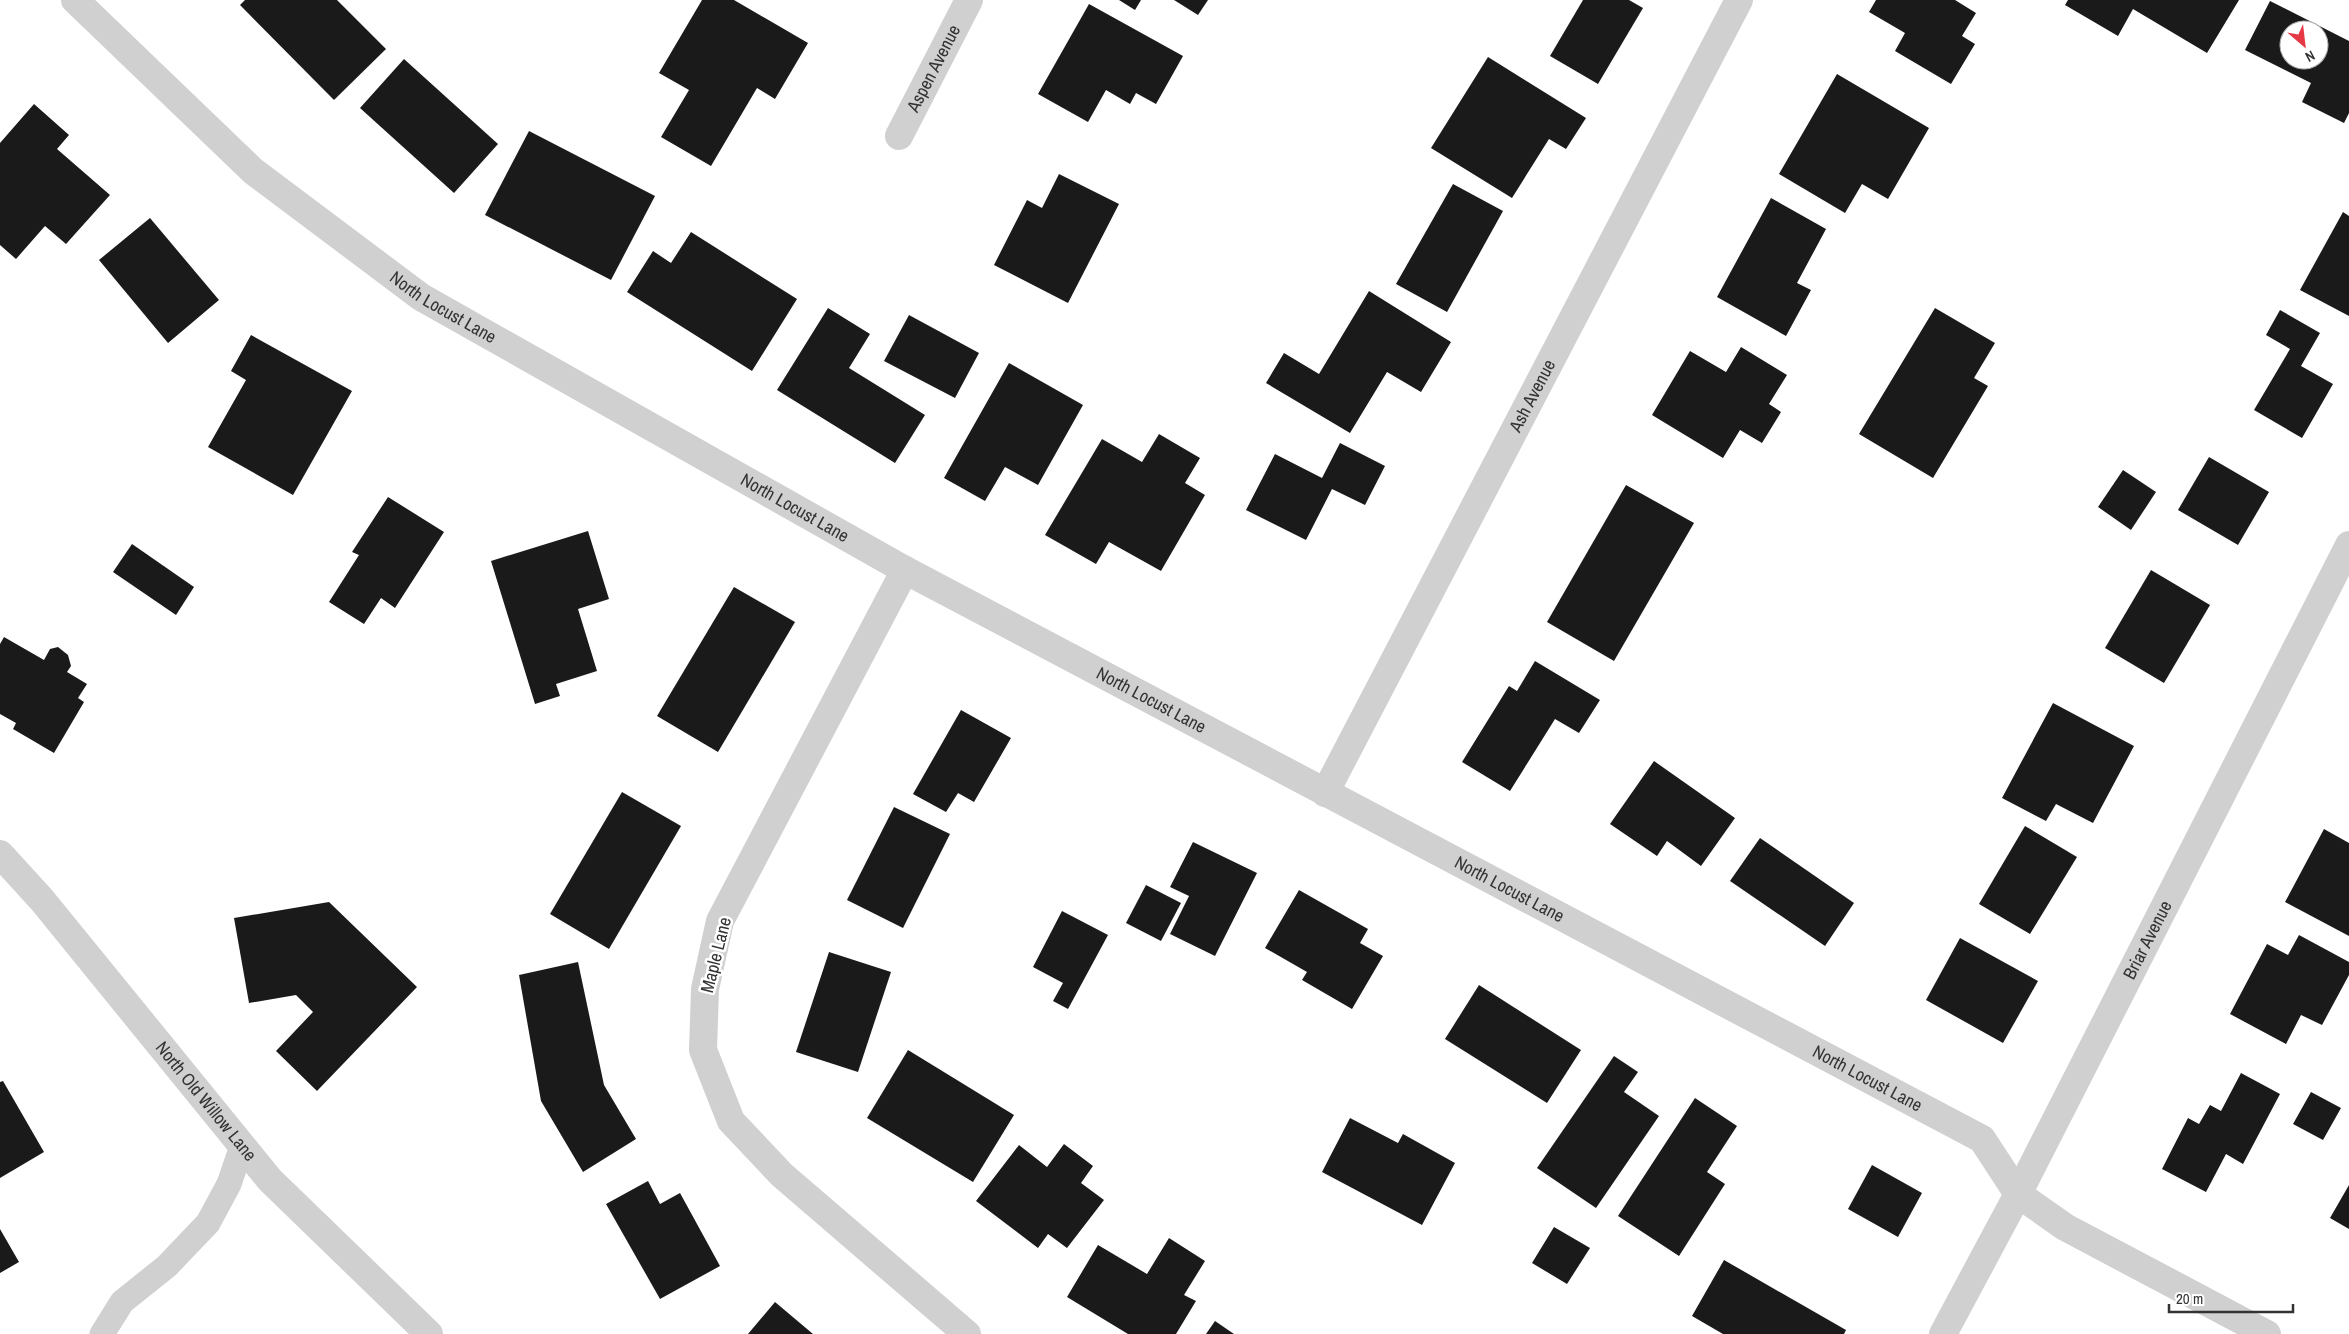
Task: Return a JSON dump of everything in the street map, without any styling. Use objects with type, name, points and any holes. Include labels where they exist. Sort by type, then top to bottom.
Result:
[{"type":"street","name":"North Locust Lane","points":[[74,0],[253,171],[421,297],[905,570],[1982,1139],[2018,1194],[2072,1232],[2266,1334]]},
{"type":"street","name":"Aspen Avenue","points":[[899,136],[969,0]]},
{"type":"street","name":"Ash Avenue","points":[[1325,793],[1740,0]]},
{"type":"street","name":"Briar Avenue","points":[[1944,1334],[2018,1194],[2349,545]]},
{"type":"street","name":"Maple Lane","points":[[905,570],[720,922],[704,989],[703,1050],[731,1121],[782,1175],[967,1334]]},
{"type":"street","name":"North Old Willow Lane","points":[[0,854],[42,900],[270,1180],[429,1334]]},
{"type":"lane","points":[[102,1334],[122,1302],[167,1266],[208,1224],[229,1184],[242,1146]]},
{"type":"building","points":[[245,0],[337,0],[386,49],[334,100],[240,5]]},
{"type":"building","points":[[702,0],[734,0],[808,43],[775,99],[757,88],[711,166],[661,137],[689,90],[659,73]]},
{"type":"building","points":[[1119,0],[1141,0],[1135,10]]},
{"type":"building","points":[[1174,0],[1208,0],[1198,15]]},
{"type":"building","points":[[1583,0],[1629,0],[1643,8],[1598,84],[1550,56]]},
{"type":"building","points":[[1876,0],[1955,0],[1976,13],[1962,36],[1975,44],[1951,84],[1895,51],[1905,33],[1869,12]]},
{"type":"building","points":[[2068,0],[2239,0],[2207,53],[2133,9],[2118,36],[2065,5]]},
{"type":"building","points":[[2270,1],[2308,20],[2279,20],[2279,67],[2245,50]]},
{"type":"building","points":[[1089,4],[1183,56],[1156,104],[1136,93],[1130,104],[1106,90],[1088,122],[1038,94]]},
{"type":"building","points":[[2329,31],[2349,41],[2349,113],[2344,123],[2302,102],[2311,83],[2285,70],[2329,70]]},
{"type":"building","points":[[1488,57],[1586,118],[1566,149],[1549,139],[1512,198],[1431,148]]},
{"type":"building","points":[[404,59],[498,144],[454,193],[360,108]]},
{"type":"building","points":[[1837,74],[1929,128],[1888,199],[1862,184],[1845,213],[1779,174]]},
{"type":"building","points":[[34,104],[69,135],[57,149],[110,195],[66,244],[45,226],[16,259],[0,245],[0,143]]},
{"type":"building","points":[[529,131],[655,196],[611,280],[485,215]]},
{"type":"building","points":[[1059,174],[1119,204],[1068,303],[994,265],[1027,200],[1042,208]]},
{"type":"building","points":[[1453,184],[1503,211],[1447,312],[1396,284]]},
{"type":"building","points":[[1771,198],[1826,229],[1797,283],[1811,290],[1786,336],[1717,297]]},
{"type":"building","points":[[2343,212],[2349,216],[2349,316],[2300,290]]},
{"type":"building","points":[[150,218],[219,300],[168,343],[99,260]]},
{"type":"building","points":[[691,232],[797,299],[752,371],[627,292],[653,251],[671,263]]},
{"type":"building","points":[[1369,291],[1451,342],[1421,392],[1387,372],[1350,433],[1266,383],[1284,353],[1319,374]]},
{"type":"building","points":[[828,308],[870,334],[849,368],[925,415],[895,463],[777,390]]},
{"type":"building","points":[[1935,308],[1995,343],[1974,378],[1988,386],[1933,478],[1859,434]]},
{"type":"building","points":[[2280,310],[2320,333],[2301,366],[2333,384],[2302,438],[2254,410],[2290,349],[2266,335]]},
{"type":"building","points":[[909,315],[979,353],[955,398],[884,361]]},
{"type":"building","points":[[251,335],[352,391],[293,495],[208,447],[246,380],[231,371]]},
{"type":"building","points":[[1741,347],[1787,375],[1769,404],[1781,412],[1762,443],[1740,430],[1723,458],[1652,415],[1690,351],[1726,372]]},
{"type":"building","points":[[1009,363],[1083,405],[1038,485],[1005,467],[985,501],[944,478]]},
{"type":"building","points":[[1159,434],[1200,458],[1185,483],[1205,495],[1161,571],[1109,542],[1096,564],[1045,535],[1102,439],[1142,462]]},
{"type":"building","points":[[1340,443],[1385,466],[1365,505],[1332,489],[1306,540],[1246,510],[1275,454],[1322,478]]},
{"type":"building","points":[[2209,457],[2269,492],[2238,545],[2178,510]]},
{"type":"building","points":[[2123,470],[2156,492],[2131,530],[2098,507]]},
{"type":"building","points":[[1626,485],[1694,523],[1614,661],[1547,622]]},
{"type":"building","points":[[388,497],[444,532],[395,608],[381,598],[364,624],[329,602],[359,555],[352,552]]},
{"type":"building","points":[[588,531],[609,599],[578,609],[597,671],[556,684],[560,696],[535,704],[491,561]]},
{"type":"building","points":[[132,544],[194,587],[176,615],[113,572]]},
{"type":"building","points":[[2151,570],[2210,605],[2164,683],[2105,648]]},
{"type":"building","points":[[734,587],[795,622],[718,752],[657,716]]},
{"type":"building","points":[[4,637],[44,660],[50,649],[58,647],[68,655],[71,666],[67,672],[87,684],[78,698],[84,702],[54,753],[13,729],[16,723],[0,714],[0,644]]},
{"type":"building","points":[[1535,661],[1600,700],[1579,733],[1555,719],[1510,791],[1462,762],[1509,686],[1517,691]]},
{"type":"building","points":[[2053,703],[2134,746],[2093,823],[2056,804],[2046,821],[2002,798]]},
{"type":"building","points":[[961,710],[1011,738],[974,802],[958,793],[946,812],[913,794]]},
{"type":"building","points":[[1654,761],[1735,818],[1701,866],[1667,841],[1657,856],[1610,824]]},
{"type":"building","points":[[622,792],[681,826],[609,949],[550,914]]},
{"type":"building","points":[[894,807],[950,834],[903,928],[847,900]]},
{"type":"building","points":[[2025,826],[2077,857],[2030,934],[1979,904]]},
{"type":"building","points":[[2324,829],[2349,843],[2349,936],[2285,902]]},
{"type":"building","points":[[1760,838],[1854,903],[1825,946],[1730,881]]},
{"type":"building","points":[[1193,842],[1257,873],[1215,956],[1170,934],[1189,896],[1170,887]]},
{"type":"building","points":[[1146,885],[1181,903],[1161,941],[1126,923]]},
{"type":"building","points":[[1299,890],[1368,929],[1360,943],[1383,956],[1352,1009],[1302,980],[1307,972],[1265,948]]},
{"type":"building","points":[[329,902],[417,987],[317,1091],[276,1051],[313,1012],[296,995],[249,1003],[234,918]]},
{"type":"building","points":[[1062,911],[1108,935],[1068,1009],[1053,1001],[1063,983],[1033,967]]},
{"type":"building","points":[[2299,935],[2349,962],[2349,975],[2322,1025],[2301,1015],[2286,1044],[2230,1014],[2267,944],[2288,955]]},
{"type":"building","points":[[1960,938],[2038,981],[2003,1043],[1926,1000]]},
{"type":"building","points":[[829,952],[891,972],[858,1072],[796,1052]]},
{"type":"building","points":[[578,962],[604,1085],[636,1139],[583,1172],[541,1101],[519,975]]},
{"type":"building","points":[[1479,985],[1581,1050],[1547,1103],[1445,1039]]},
{"type":"building","points":[[908,1050],[1014,1115],[973,1182],[867,1118]]},
{"type":"building","points":[[1614,1056],[1638,1072],[1624,1092],[1659,1116],[1596,1208],[1537,1168]]},
{"type":"building","points":[[2241,1073],[2280,1094],[2243,1164],[2226,1154],[2206,1192],[2162,1169],[2188,1118],[2199,1124],[2210,1105],[2221,1111]]},
{"type":"building","points":[[3,1081],[44,1152],[0,1178],[0,1082]]},
{"type":"building","points":[[2311,1092],[2341,1108],[2323,1140],[2293,1124]]},
{"type":"building","points":[[1695,1098],[1737,1126],[1707,1172],[1725,1184],[1679,1256],[1618,1216]]},
{"type":"building","points":[[1350,1118],[1398,1143],[1403,1134],[1455,1163],[1422,1225],[1322,1172]]},
{"type":"building","points":[[1064,1144],[1093,1166],[1081,1183],[1104,1200],[1067,1248],[1048,1234],[1038,1248],[976,1201],[1019,1145],[1047,1167]]},
{"type":"building","points":[[1872,1165],[1922,1193],[1898,1237],[1848,1209]]},
{"type":"building","points":[[648,1181],[660,1204],[680,1193],[720,1266],[660,1299],[606,1204]]},
{"type":"building","points":[[2349,1185],[2349,1229],[2330,1218]]},
{"type":"building","points":[[1554,1227],[1590,1248],[1567,1284],[1532,1263]]},
{"type":"building","points":[[0,1229],[19,1262],[0,1273]]},
{"type":"building","points":[[1169,1238],[1205,1261],[1184,1295],[1196,1301],[1176,1334],[1128,1334],[1067,1297],[1098,1245],[1147,1274]]},
{"type":"building","points":[[1724,1260],[1846,1330],[1844,1334],[1723,1334],[1692,1316]]},
{"type":"building","points":[[775,1302],[813,1334],[748,1334]]},
{"type":"building","points":[[1215,1321],[1234,1334],[1206,1334]]}]
